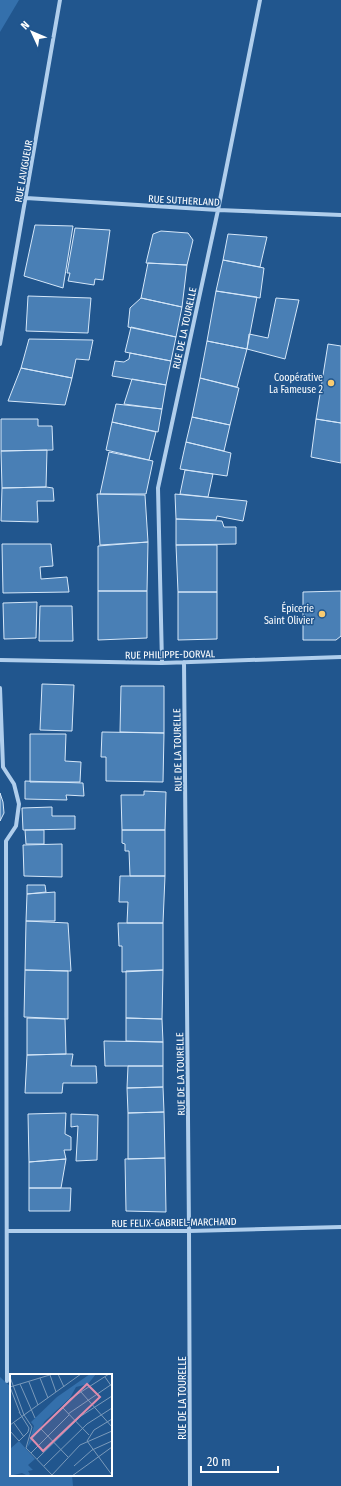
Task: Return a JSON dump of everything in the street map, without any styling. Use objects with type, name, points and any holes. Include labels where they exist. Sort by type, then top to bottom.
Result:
[{"type":"street","name":"RUE LAVIGUEUR","points":[[0,344],[60,0]]},
{"type":"street","name":"RUE DE LA TOURELLE","points":[[162,663],[158,488],[218,210],[260,0]]},
{"type":"street","name":"RUE SUTHERLAND","points":[[26,198],[218,210],[341,215]]},
{"type":"street","name":"RUE PHILIPPE-DORVAL","points":[[0,660],[162,663],[341,657]]},
{"type":"street","name":"RUE DE LA TOURELLE","points":[[184,662],[190,1486]]},
{"type":"street","points":[[0,688],[3,767],[14,784],[19,804],[16,826],[6,841],[7,1380]]},
{"type":"street","name":"RUE FELIX-GABRIEL-MARCHAND","points":[[6,1231],[189,1232],[341,1227]]},
{"type":"shaded area","points":[[0,0],[19,0],[0,32]]},
{"type":"shaded area","points":[[0,1377],[10,1386],[10,1476],[72,1476],[73,1486],[0,1486]]},
{"type":"building","points":[[35,225],[73,226],[63,288],[24,276]]},
{"type":"building","points":[[75,228],[110,230],[103,280],[95,279],[94,285],[68,281],[70,273],[67,273]]},
{"type":"building","points":[[161,231],[188,233],[193,240],[187,265],[146,263],[153,234]]},
{"type":"building","points":[[228,234],[267,237],[260,267],[223,260]]},
{"type":"building","points":[[223,260],[264,268],[260,298],[216,291]]},
{"type":"building","points":[[148,263],[187,265],[182,307],[141,298]]},
{"type":"building","points":[[216,291],[257,297],[247,349],[207,341]]},
{"type":"building","points":[[28,296],[91,298],[88,333],[26,331]]},
{"type":"building","points":[[141,298],[182,307],[176,337],[128,327],[130,308]]},
{"type":"building","points":[[276,298],[299,300],[285,359],[247,349],[249,334],[268,338]]},
{"type":"building","points":[[131,327],[176,337],[171,361],[125,352]]},
{"type":"building","points":[[29,339],[93,340],[89,360],[76,359],[72,378],[21,368]]},
{"type":"building","points":[[207,341],[247,349],[237,387],[200,378]]},
{"type":"building","name":"Coopérative La Fameuse 2","points":[[328,344],[341,346],[341,423],[316,419]]},
{"type":"building","points":[[130,353],[171,361],[166,385],[112,376],[115,361],[124,362],[129,359]]},
{"type":"building","points":[[21,368],[72,378],[65,405],[8,401]]},
{"type":"building","points":[[200,378],[239,388],[230,425],[192,417]]},
{"type":"building","points":[[132,379],[166,385],[162,409],[124,404]]},
{"type":"building","points":[[116,404],[162,409],[158,432],[112,422]]},
{"type":"building","points":[[192,417],[230,425],[224,451],[186,442]]},
{"type":"building","points":[[1,419],[38,419],[38,426],[52,426],[53,450],[1,451]]},
{"type":"building","points":[[316,419],[341,423],[341,463],[311,457]]},
{"type":"building","points":[[112,422],[156,432],[149,460],[106,450]]},
{"type":"building","points":[[186,442],[231,453],[227,476],[180,469]]},
{"type":"building","points":[[47,450],[46,487],[2,488],[1,451]]},
{"type":"building","points":[[109,452],[153,461],[146,494],[100,494]]},
{"type":"building","points":[[185,470],[213,474],[208,497],[180,494]]},
{"type":"building","points":[[2,488],[53,488],[54,501],[37,501],[38,522],[1,521]]},
{"type":"building","points":[[97,494],[145,495],[148,542],[100,545]]},
{"type":"building","points":[[175,494],[247,501],[243,521],[217,516],[216,520],[176,519]]},
{"type":"building","points":[[176,519],[222,521],[224,527],[236,527],[236,544],[176,545]]},
{"type":"building","points":[[148,542],[147,591],[98,591],[98,546]]},
{"type":"building","points":[[2,544],[51,544],[53,566],[40,567],[41,579],[67,577],[69,592],[3,593]]},
{"type":"building","points":[[176,545],[217,545],[217,592],[178,592]]},
{"type":"building","points":[[98,591],[147,591],[147,638],[98,640]]},
{"type":"building","name":"Épicerie Saint Olivier","points":[[341,591],[341,636],[336,640],[303,640],[303,592]]},
{"type":"building","points":[[178,592],[217,592],[217,639],[178,640]]},
{"type":"building","points":[[37,602],[36,638],[4,639],[3,603]]},
{"type":"building","points":[[40,606],[72,606],[73,641],[39,641]]},
{"type":"building","points":[[42,684],[74,685],[72,731],[40,730]]},
{"type":"building","points":[[121,686],[164,686],[164,733],[120,732]]},
{"type":"building","points":[[102,732],[164,733],[163,782],[106,781],[106,757],[101,757]]},
{"type":"building","points":[[30,734],[66,734],[65,761],[81,762],[80,782],[30,782]]},
{"type":"building","points":[[25,781],[83,783],[84,796],[66,795],[67,800],[25,799]]},
{"type":"building","points":[[144,791],[166,792],[165,830],[122,830],[121,795],[144,795]]},
{"type":"building","points":[[0,793],[4,813],[0,821]]},
{"type":"building","points":[[52,807],[52,816],[75,816],[75,829],[23,830],[22,808]]},
{"type":"building","points":[[25,830],[44,830],[44,844],[26,844]]},
{"type":"building","points":[[122,830],[165,830],[165,876],[130,876],[129,851],[125,851],[125,844],[122,843]]},
{"type":"building","points":[[62,844],[62,877],[24,876],[23,845]]},
{"type":"building","points":[[120,876],[165,876],[163,923],[127,923],[128,902],[119,902]]},
{"type":"building","points":[[27,885],[45,885],[46,892],[27,894]]},
{"type":"building","points":[[55,892],[55,921],[26,921],[27,894]]},
{"type":"building","points":[[26,921],[68,923],[71,971],[25,970]]},
{"type":"building","points":[[118,923],[163,923],[163,970],[122,972],[122,946],[119,946]]},
{"type":"building","points":[[25,970],[68,971],[68,1019],[24,1017]]},
{"type":"building","points":[[163,970],[162,1019],[126,1018],[126,971]]},
{"type":"building","points":[[27,1018],[65,1019],[66,1054],[27,1055]]},
{"type":"building","points":[[126,1018],[162,1019],[163,1042],[126,1041]]},
{"type":"building","points":[[104,1041],[163,1042],[163,1066],[105,1066]]},
{"type":"building","points":[[73,1054],[71,1066],[96,1066],[97,1083],[63,1083],[62,1093],[25,1093],[27,1055]]},
{"type":"building","points":[[128,1066],[163,1066],[163,1087],[127,1088]]},
{"type":"building","points":[[163,1087],[164,1112],[128,1113],[127,1088]]},
{"type":"building","points":[[164,1112],[165,1158],[128,1159],[128,1113]]},
{"type":"building","points":[[66,1113],[65,1134],[71,1137],[71,1150],[64,1150],[66,1159],[29,1162],[28,1114]]},
{"type":"building","points":[[71,1114],[98,1115],[97,1160],[76,1161],[78,1126],[71,1127]]},
{"type":"building","points":[[165,1158],[166,1212],[126,1211],[125,1159]]},
{"type":"building","points":[[66,1159],[61,1188],[29,1188],[29,1162]]},
{"type":"building","points":[[29,1188],[71,1188],[70,1211],[29,1211]]},
{"type":"place","name":"Coopérative La Fameuse 2","points":[[331,383]]},
{"type":"place","name":"Épicerie Saint Olivier","points":[[322,614]]}]
